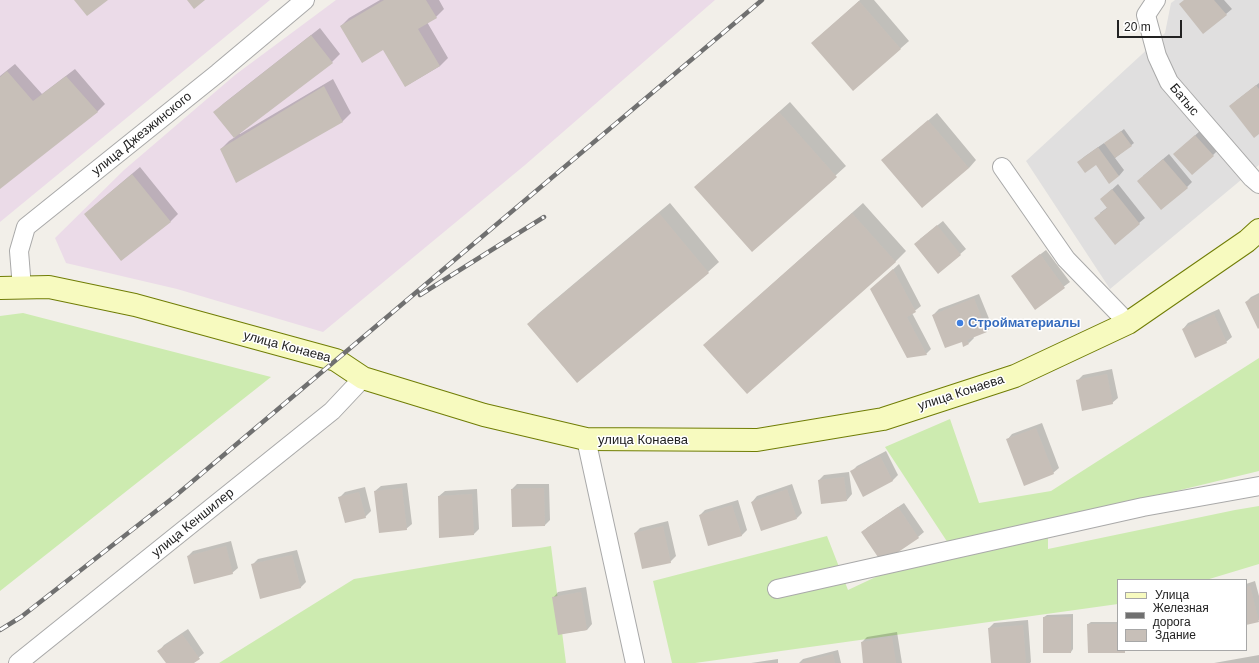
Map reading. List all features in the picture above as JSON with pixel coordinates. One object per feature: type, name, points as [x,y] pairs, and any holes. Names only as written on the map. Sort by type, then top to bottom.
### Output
[{"type":"main road","name":"улица Конаева","points":[[0,288],[49,287],[135,305],[336,360],[363,378],[484,415],[586,439],[757,440],[883,419],[1014,376],[1128,323],[1247,241],[1259,230]]},
{"type":"street","name":"улица Джезжинского","points":[[22,288],[19,251],[26,227],[218,73],[305,0]]},
{"type":"street","name":"Батыс","points":[[1156,0],[1146,15],[1156,56],[1168,82],[1252,178],[1259,184]]},
{"type":"street","points":[[1002,167],[1066,259],[1128,323]]},
{"type":"street","name":"улица Кеншилер","points":[[18,663],[332,410],[363,378]]},
{"type":"street","points":[[586,439],[636,663]]},
{"type":"street","points":[[777,589],[1143,507],[1259,486]]},
{"type":"shaded area","points":[[0,0],[270,0],[0,222]]},
{"type":"shaded area","points":[[336,0],[715,0],[525,165],[323,332],[177,289],[66,263],[55,238],[124,170],[235,75]]},
{"type":"shaded area","points":[[1175,0],[1259,0],[1259,165],[1110,289],[1026,161],[1165,33],[1171,3]]},
{"type":"green space","points":[[23,313],[271,377],[0,591],[0,316]]},
{"type":"green space","points":[[1259,358],[1259,471],[1048,522],[1048,549],[1259,506],[1259,564],[1209,579],[1117,579],[1117,604],[695,663],[672,663],[653,581],[827,536],[848,590],[948,543],[885,447],[950,419],[979,503],[1051,491]]},
{"type":"green space","points":[[551,546],[566,663],[219,663],[354,579]]},
{"type":"building","points":[[74,0],[108,0],[87,16]]},
{"type":"building","points":[[187,0],[205,0],[194,9]]},
{"type":"building","points":[[384,0],[426,0],[437,18],[418,29],[440,66],[405,87],[383,50],[362,63],[340,26]]},
{"type":"building","points":[[1184,0],[1214,0],[1227,15],[1203,34],[1179,4]]},
{"type":"building","points":[[859,1],[901,49],[853,91],[811,43]]},
{"type":"building","points":[[311,35],[333,63],[234,138],[213,112]]},
{"type":"building","points":[[7,71],[33,101],[66,76],[98,112],[0,189],[0,77]]},
{"type":"building","points":[[1256,85],[1259,89],[1259,134],[1254,138],[1229,106]]},
{"type":"building","points":[[324,86],[343,122],[236,183],[220,149]]},
{"type":"building","points":[[779,112],[837,177],[752,252],[694,187]]},
{"type":"building","points":[[928,120],[969,168],[922,208],[881,160]]},
{"type":"building","points":[[1121,131],[1132,146],[1115,158],[1104,143]]},
{"type":"building","points":[[1195,135],[1214,156],[1192,175],[1173,154]]},
{"type":"building","points":[[1098,147],[1119,176],[1109,184],[1096,165],[1085,173],[1077,162]]},
{"type":"building","points":[[1163,159],[1188,188],[1161,210],[1137,181]]},
{"type":"building","points":[[132,174],[171,222],[121,261],[84,214]]},
{"type":"building","points":[[1112,189],[1140,224],[1115,245],[1094,218],[1107,208],[1100,199]]},
{"type":"building","points":[[659,213],[709,273],[577,383],[527,324]]},
{"type":"building","points":[[852,213],[896,262],[747,394],[703,345]]},
{"type":"building","points":[[937,225],[961,255],[938,274],[914,244]]},
{"type":"building","points":[[1040,254],[1065,288],[1035,310],[1011,276]]},
{"type":"building","points":[[893,269],[916,312],[907,317],[927,355],[907,358],[870,289]]},
{"type":"building","points":[[1259,295],[1259,328],[1258,329],[1245,302]]},
{"type":"building","name":"Стройматериалы","points":[[974,298],[987,332],[967,340],[969,344],[963,347],[962,342],[945,348],[932,315]]},
{"type":"building","points":[[1214,314],[1227,343],[1195,358],[1182,329]]},
{"type":"building","points":[[1107,374],[1113,404],[1082,411],[1076,380]]},
{"type":"building","points":[[1036,428],[1054,474],[1024,486],[1006,439]]},
{"type":"building","points":[[880,456],[893,481],[863,497],[850,471]]},
{"type":"building","points":[[844,477],[847,501],[821,504],[818,480]]},
{"type":"building","points":[[402,488],[407,530],[379,533],[374,491]]},
{"type":"building","points":[[544,488],[545,526],[512,527],[511,489]]},
{"type":"building","points":[[787,489],[797,519],[761,531],[751,502]]},
{"type":"building","points":[[359,492],[366,518],[345,523],[338,497]]},
{"type":"building","points":[[472,494],[474,535],[439,538],[438,496]]},
{"type":"building","points":[[732,505],[742,536],[708,546],[699,515]]},
{"type":"building","points":[[898,507],[919,538],[882,563],[861,532]]},
{"type":"building","points":[[663,526],[671,563],[642,569],[634,533]]},
{"type":"building","points":[[226,546],[233,574],[194,584],[187,556]]},
{"type":"building","points":[[292,555],[301,588],[260,599],[251,564]]},
{"type":"building","points":[[1250,586],[1259,622],[1247,625],[1247,587]]},
{"type":"building","points":[[581,592],[587,630],[558,635],[552,597]]},
{"type":"building","points":[[1043,617],[1071,617],[1071,653],[1043,653]]},
{"type":"building","points":[[1087,624],[1117,624],[1117,651],[1125,651],[1125,653],[1088,653]]},
{"type":"building","points":[[1023,625],[1026,663],[991,663],[988,628]]},
{"type":"building","points":[[182,634],[200,659],[194,663],[166,663],[157,651]]},
{"type":"building","points":[[892,637],[896,663],[863,663],[861,642]]},
{"type":"building","points":[[833,654],[835,663],[802,663],[802,662]]},
{"type":"railway","points":[[0,630],[21,617],[174,497],[762,0]]},
{"type":"railway","points":[[420,295],[544,217]]},
{"type":"place","name":"Стройматериалы","points":[[960,323]]}]
